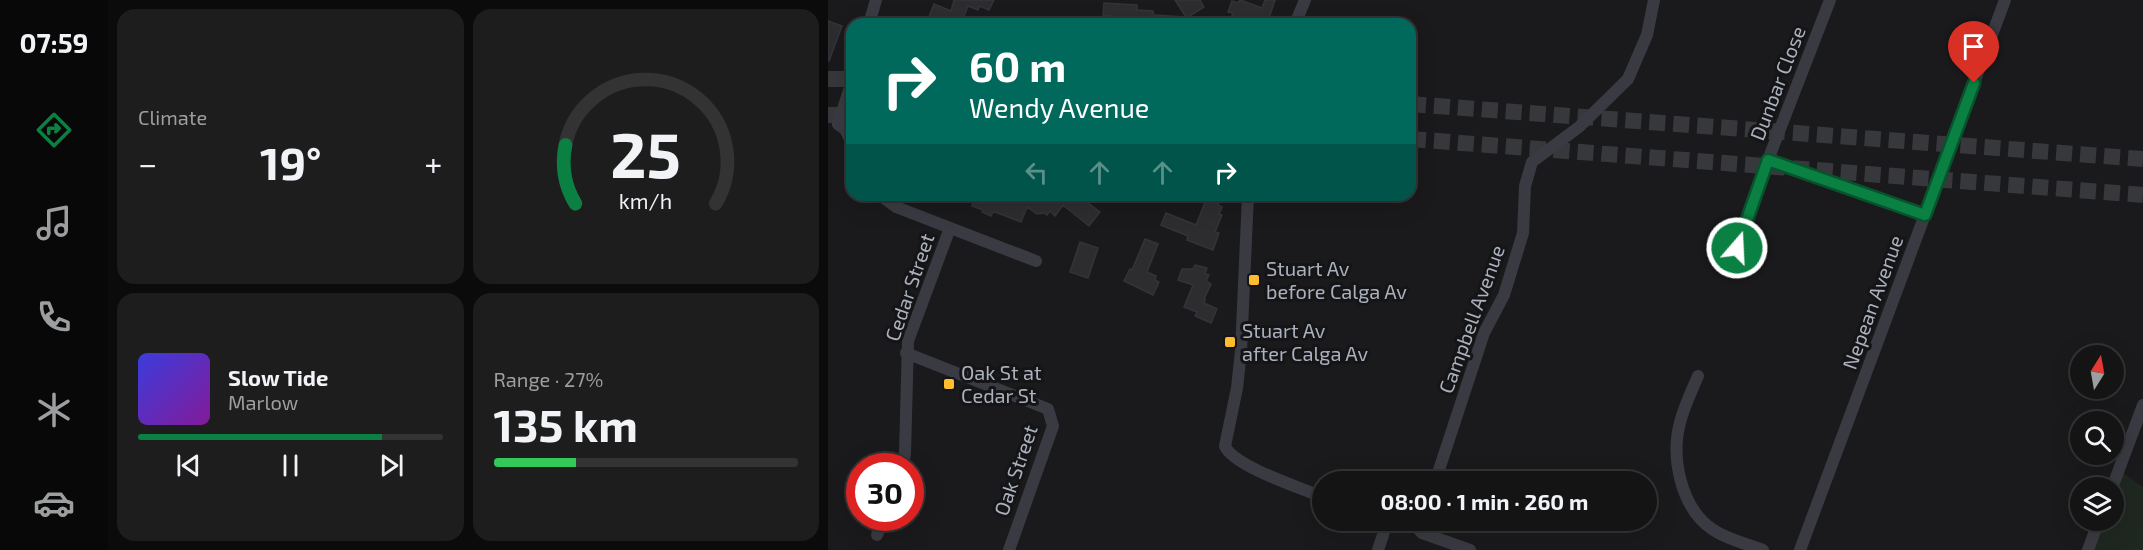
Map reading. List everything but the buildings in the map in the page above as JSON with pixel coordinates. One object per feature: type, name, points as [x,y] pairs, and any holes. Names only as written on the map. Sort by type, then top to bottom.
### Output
[{"type":"street","points":[[871,18],[876,0]]},
{"type":"street","points":[[1298,18],[1305,0]]},
{"type":"street","name":"Campbell Avenue","points":[[1439,471],[1484,333],[1504,295],[1522,233],[1524,186],[1532,162],[1579,127],[1628,80],[1647,35],[1654,0]]},
{"type":"street","name":"Dunbar Close","points":[[1737,248],[1768,160],[1830,0]]},
{"type":"street","name":"Nepean Avenue","points":[[1800,550],[2005,0]]},
{"type":"street","points":[[833,126],[846,95]]},
{"type":"street","points":[[1768,160],[1925,215]]},
{"type":"street","points":[[888,201],[896,207],[1036,261]]},
{"type":"street","points":[[1248,201],[1241,351],[1237,388],[1225,442],[1226,449],[1231,455],[1256,470],[1312,493]]},
{"type":"street","name":"Cedar Street","points":[[905,453],[906,353],[912,328],[950,228]]},
{"type":"street","name":"Oak Street","points":[[906,353],[1048,409],[1053,426],[1008,550]]},
{"type":"street","points":[[1698,376],[1678,434],[1678,463],[1686,497],[1694,511],[1713,531],[1763,550]]},
{"type":"street","points":[[2116,477],[2143,405]]},
{"type":"street","points":[[877,535],[879,531]]},
{"type":"street","points":[[1377,550],[1382,531]]},
{"type":"street","points":[[1421,531],[1470,550]]},
{"type":"street","points":[[2088,550],[2095,531]]},
{"type":"shaded area","points":[[2119,470],[2143,487],[2143,550],[2091,550],[2098,531],[2124,531],[2124,477],[2117,477]]},
{"type":"tunnel","points":[[828,79],[846,79]]},
{"type":"tunnel","points":[[1416,104],[2143,159]]},
{"type":"tunnel","points":[[828,115],[846,115]]},
{"type":"tunnel","points":[[1416,139],[2143,195]]},
{"type":"place","name":"Stuart Av before Calga Av","points":[[1254,280]]},
{"type":"place","name":"Stuart Av after Calga Av","points":[[1230,342]]},
{"type":"place","name":"Oak St at Cedar St","points":[[949,384]]},
{"type":"route","points":[[1737,248],[1768,160],[1925,215],[1974,83]]}]
